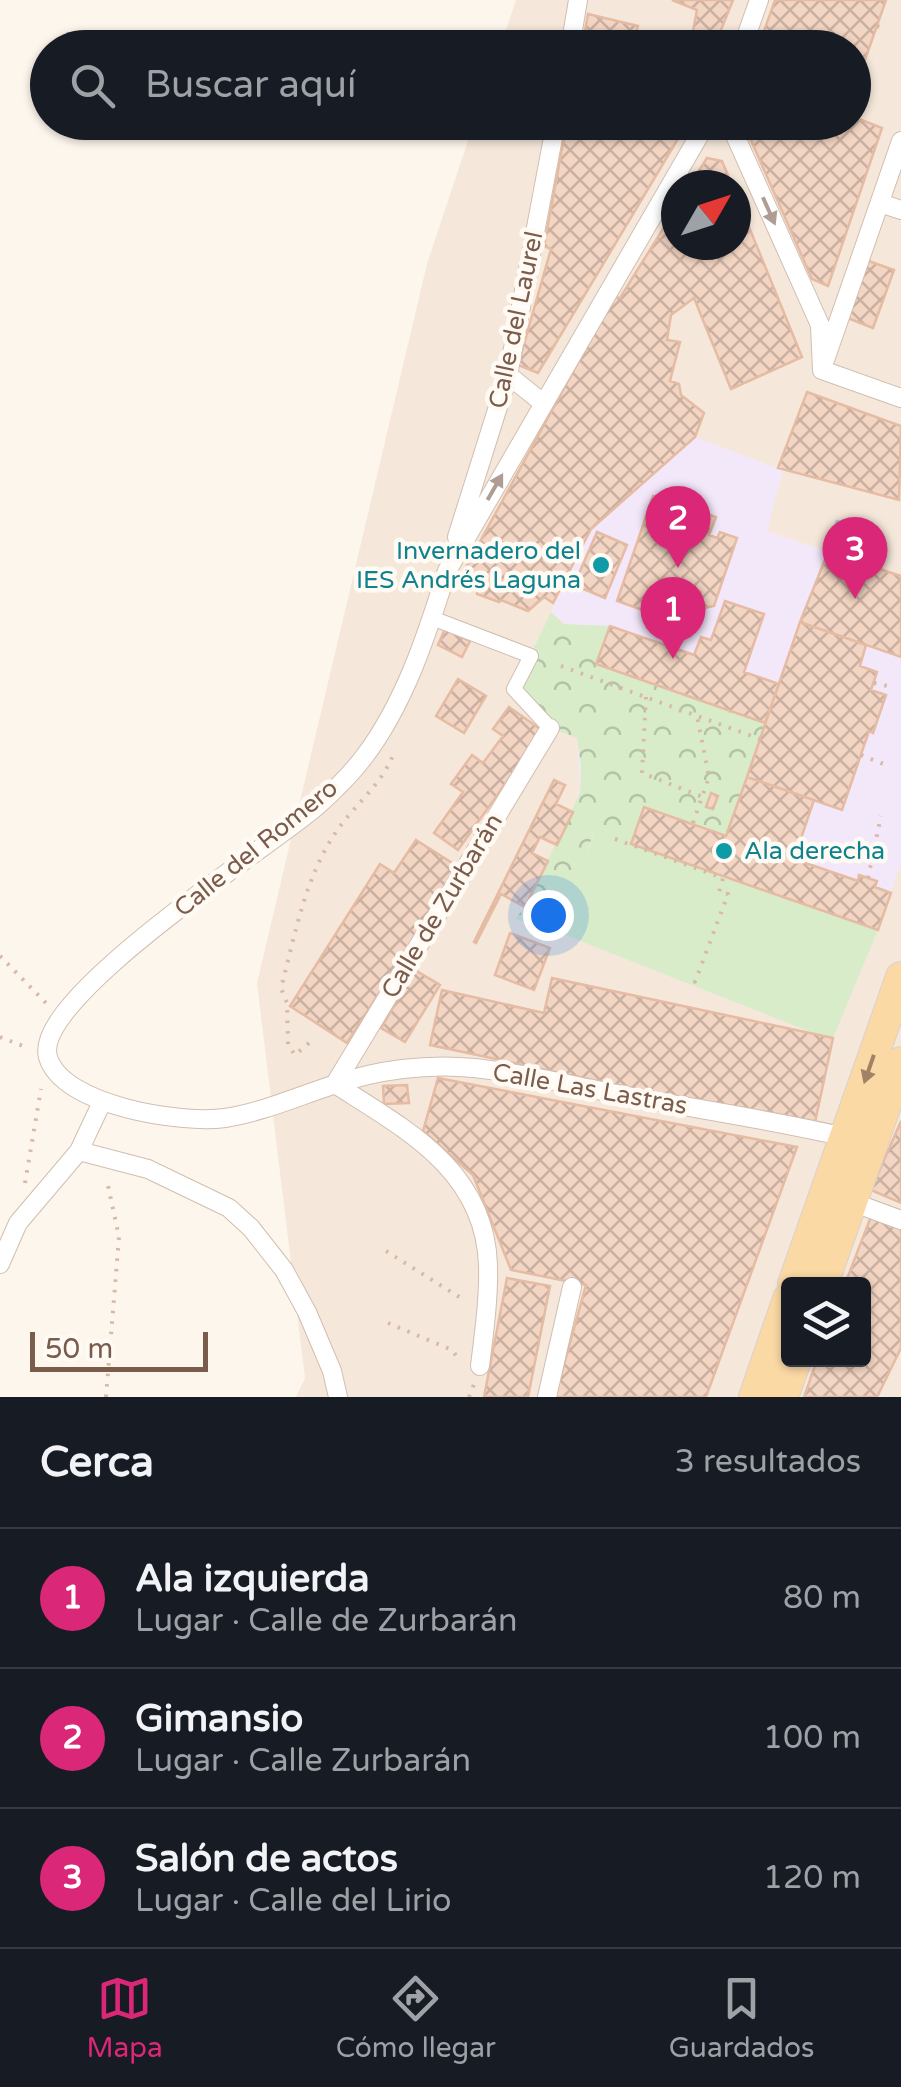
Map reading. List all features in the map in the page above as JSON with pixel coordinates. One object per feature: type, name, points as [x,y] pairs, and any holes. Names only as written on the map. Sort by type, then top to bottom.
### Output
[{"type":"main road","points":[[796,1277],[901,977]]},
{"type":"main road","points":[[825,1277],[901,1062]]},
{"type":"main road","points":[[754,1397],[781,1319]]},
{"type":"main road","points":[[782,1397],[793,1367]]},
{"type":"street","points":[[573,30],[578,0]]},
{"type":"street","points":[[748,30],[759,0]]},
{"type":"street","name":"Calle del Laurel","points":[[446,571],[508,375],[553,140]]},
{"type":"street","name":"Calle del Romero","points":[[47,1055],[49,1038],[60,1017],[120,956],[316,806],[362,759],[380,734],[432,618],[446,571],[696,140]]},
{"type":"street","points":[[736,140],[820,325],[822,370]]},
{"type":"street","points":[[822,370],[901,140]]},
{"type":"street","points":[[880,202],[901,210]]},
{"type":"street","points":[[822,370],[901,398]]},
{"type":"street","points":[[508,375],[543,402]]},
{"type":"street","points":[[432,618],[531,656],[514,689],[550,728]]},
{"type":"street","name":"Calle de Zurbarán","points":[[335,1084],[550,728]]},
{"type":"street","name":"Calle Las Lastras","points":[[47,1055],[53,1068],[74,1088],[102,1102],[161,1116],[223,1118],[280,1106],[335,1084],[410,1068],[473,1068],[845,1137]]},
{"type":"street","points":[[335,1084],[435,1151],[473,1204],[485,1239],[488,1265],[486,1313],[472,1365]]},
{"type":"street","points":[[0,1264],[18,1224],[79,1151],[102,1102]]},
{"type":"street","points":[[79,1151],[148,1169],[230,1208],[284,1270],[307,1312],[332,1371],[338,1397]]},
{"type":"street","points":[[852,1202],[901,1220]]},
{"type":"street","points":[[547,1397],[572,1287]]},
{"type":"path","points":[[877,26],[886,29]]},
{"type":"path","points":[[561,666],[760,738]]},
{"type":"path","points":[[874,683],[888,686]]},
{"type":"path","points":[[646,697],[642,774],[703,797]]},
{"type":"path","points":[[694,823],[710,776],[697,716]]},
{"type":"path","points":[[861,754],[886,765]]},
{"type":"path","points":[[309,1043],[295,1054],[288,1045],[287,1002],[281,988],[313,872],[335,833],[387,770],[393,755]]},
{"type":"path","points":[[868,878],[880,816]]},
{"type":"path","points":[[615,838],[723,878],[719,892],[728,894],[695,982],[701,983]]},
{"type":"path","points":[[0,956],[60,1017]]},
{"type":"path","points":[[0,1037],[47,1055],[18,1224]]},
{"type":"path","points":[[102,1157],[119,1237],[106,1397]]},
{"type":"path","points":[[386,1251],[486,1313]]},
{"type":"path","points":[[388,1323],[452,1350],[472,1365]]},
{"type":"shaded area","points":[[516,0],[901,0],[901,1397],[296,1397],[305,1378],[257,983],[427,264],[468,140],[871,140],[871,30],[506,30]]},
{"type":"shaded area","points":[[695,437],[783,470],[767,531],[901,576],[901,863],[833,1038],[515,919],[525,907],[580,792],[577,738],[550,728],[514,689],[591,529]]},
{"type":"green space","points":[[551,612],[564,624],[610,626],[597,665],[765,723],[726,836],[644,807],[631,844],[594,832],[560,933],[515,919],[525,907],[580,793],[577,738],[550,728],[514,689]]},
{"type":"green space","points":[[595,831],[878,930],[833,1038],[560,933]]},
{"type":"water","points":[[837,521],[875,534],[867,555],[830,541]]},
{"type":"building","points":[[672,0],[733,0],[721,30],[693,30],[697,10]]},
{"type":"building","points":[[775,0],[886,0],[871,43],[871,30],[764,30]]},
{"type":"building","points":[[588,14],[638,26],[637,30],[585,30]]},
{"type":"building","points":[[871,124],[882,128],[828,286],[812,279],[751,140],[871,140]]},
{"type":"building","points":[[564,140],[677,140],[538,373],[518,365],[551,249],[544,246]]},
{"type":"building","points":[[707,158],[722,161],[726,170],[699,170]]},
{"type":"building","points":[[661,232],[661,260],[751,260],[751,232],[802,357],[731,389],[694,298],[671,315],[667,340],[680,342],[670,381],[679,384],[681,395],[704,413],[695,437],[591,529],[553,603],[544,597],[528,611],[477,594],[478,589],[459,580],[614,297],[620,298]]},
{"type":"building","points":[[866,260],[894,270],[873,328],[845,317]]},
{"type":"building","points":[[807,392],[901,426],[899,500],[778,468]]},
{"type":"building","points":[[653,496],[716,517],[709,535],[717,538],[720,532],[737,538],[714,606],[700,609],[701,592],[691,588],[679,623],[617,601]]},
{"type":"building","name":"Invernadero del IES Andrés Laguna","points":[[597,532],[627,545],[605,598],[574,585]]},
{"type":"building","points":[[828,552],[901,576],[901,657],[800,622]]},
{"type":"building","points":[[725,601],[764,614],[744,672],[779,684],[765,723],[596,664],[610,626],[694,655],[701,637],[711,640]]},
{"type":"building","points":[[800,622],[866,645],[860,666],[877,672],[871,690],[886,695],[873,733],[869,731],[842,810],[747,777]]},
{"type":"building","points":[[445,629],[470,641],[462,657],[438,645]]},
{"type":"building","points":[[458,679],[486,696],[464,733],[436,716]]},
{"type":"building","points":[[509,707],[543,731],[458,850],[434,833],[463,792],[451,784],[472,755],[483,763],[503,736],[493,729]]},
{"type":"building","name":"Ala derecha","points":[[747,777],[814,800],[794,859],[858,881],[859,875],[877,881],[875,887],[891,893],[878,930],[631,844],[644,807],[726,836]]},
{"type":"building","points":[[554,780],[565,785],[556,804],[573,812],[557,845],[540,837],[532,853],[548,861],[525,907],[501,894],[476,943],[474,942]]},
{"type":"building","points":[[711,793],[718,796],[713,809],[706,807]]},
{"type":"building","points":[[416,840],[460,868],[347,1043],[290,1006],[380,864],[394,873]]},
{"type":"building","points":[[510,933],[550,948],[534,990],[495,975]]},
{"type":"building","points":[[415,970],[440,985],[405,1042],[381,1028]]},
{"type":"building","points":[[552,978],[833,1038],[814,1127],[430,1045],[442,990],[544,1013]]},
{"type":"building","points":[[438,1078],[797,1147],[706,1397],[555,1397],[586,1285],[511,1270],[473,1175],[423,1131]]},
{"type":"building","points":[[407,1085],[409,1103],[384,1104],[383,1086]]},
{"type":"building","points":[[901,1121],[901,1203],[871,1190]]},
{"type":"building","points":[[872,1214],[901,1227],[901,1348],[877,1397],[804,1397],[815,1367],[871,1367],[871,1277],[848,1277]]},
{"type":"building","points":[[507,1278],[550,1286],[528,1397],[484,1397]]},
{"type":"place","name":"Invernadero del IES Andrés Laguna","points":[[601,565]]},
{"type":"place","name":"Gimansio","points":[[678,568]]},
{"type":"place","name":"Salón de actos","points":[[855,599]]},
{"type":"place","name":"Ala izquierda","points":[[673,659]]},
{"type":"place","name":"Ala derecha","points":[[724,851]]}]
